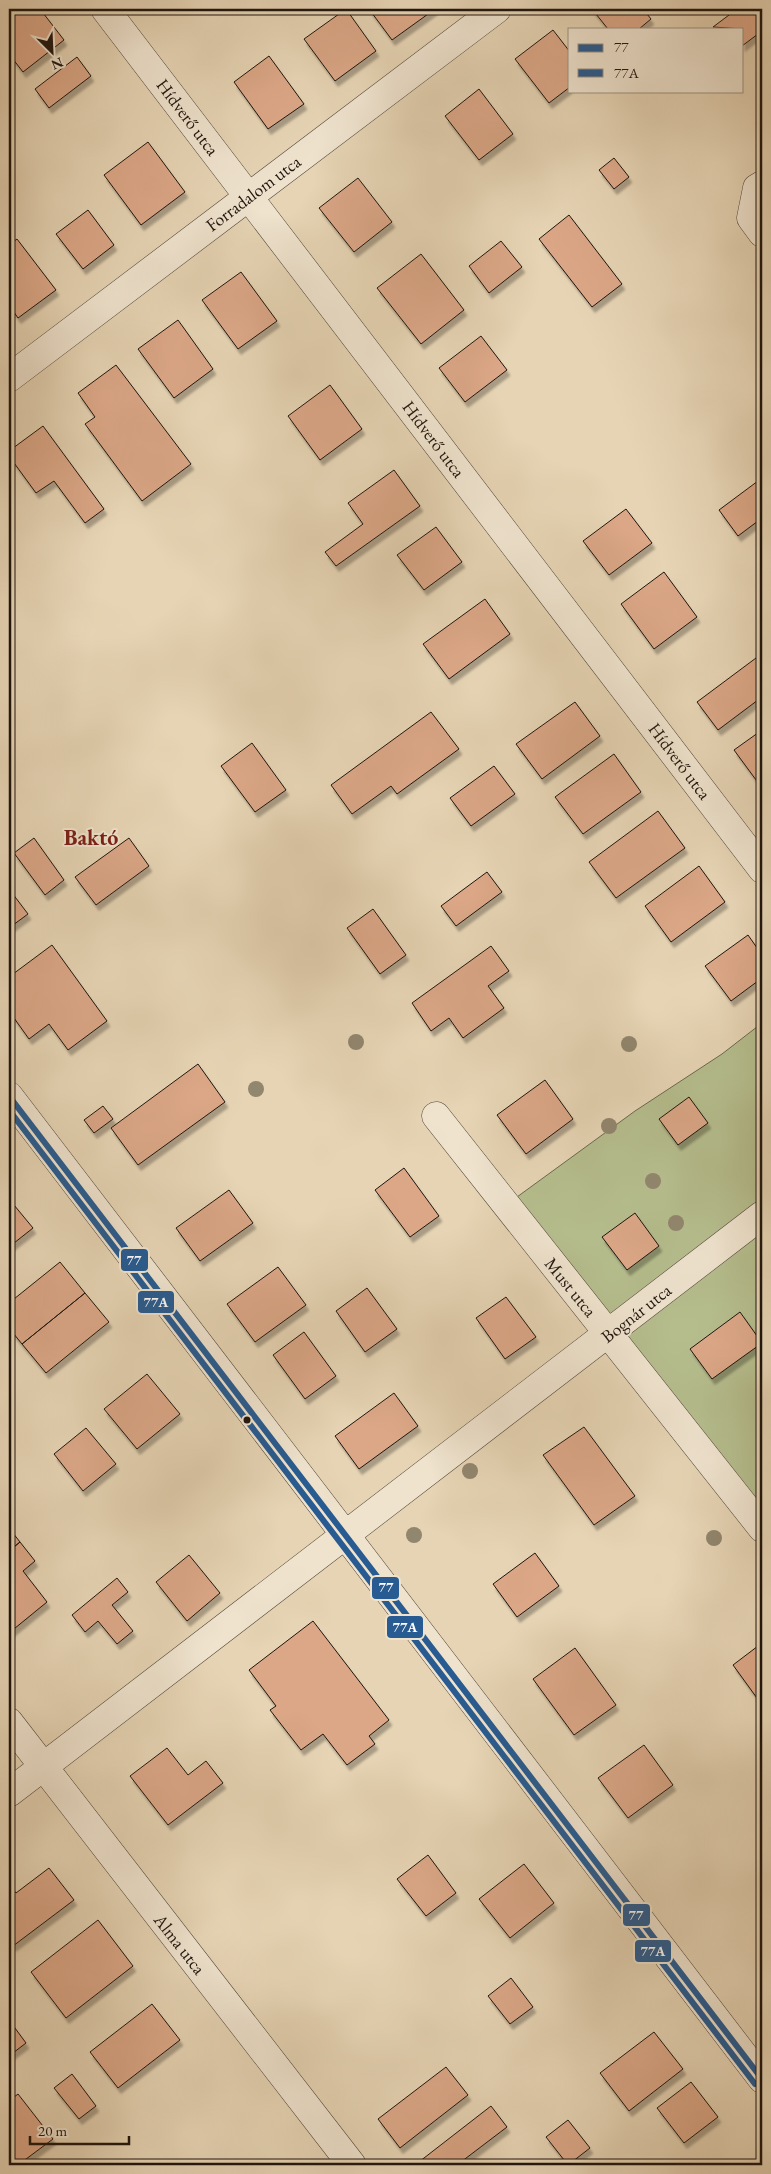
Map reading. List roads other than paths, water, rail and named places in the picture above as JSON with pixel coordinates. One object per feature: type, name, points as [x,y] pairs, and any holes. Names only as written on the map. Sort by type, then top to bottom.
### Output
[{"type":"street","name":"Hídverő utca","points":[[105,9],[762,869]]},
{"type":"street","name":"Forradalom utca","points":[[9,378],[497,9]]},
{"type":"street","points":[[762,185],[757,188],[751,218],[762,233]]},
{"type":"street","points":[[9,1096],[762,2079]]},
{"type":"street","name":"Must utca","points":[[436,1116],[762,1528]]},
{"type":"street","name":"Bognár utca","points":[[9,1793],[762,1215]]},
{"type":"street","name":"Alma utca","points":[[9,1722],[352,2165]]},
{"type":"district","name":"Baktó","points":[[91,837]]}]
